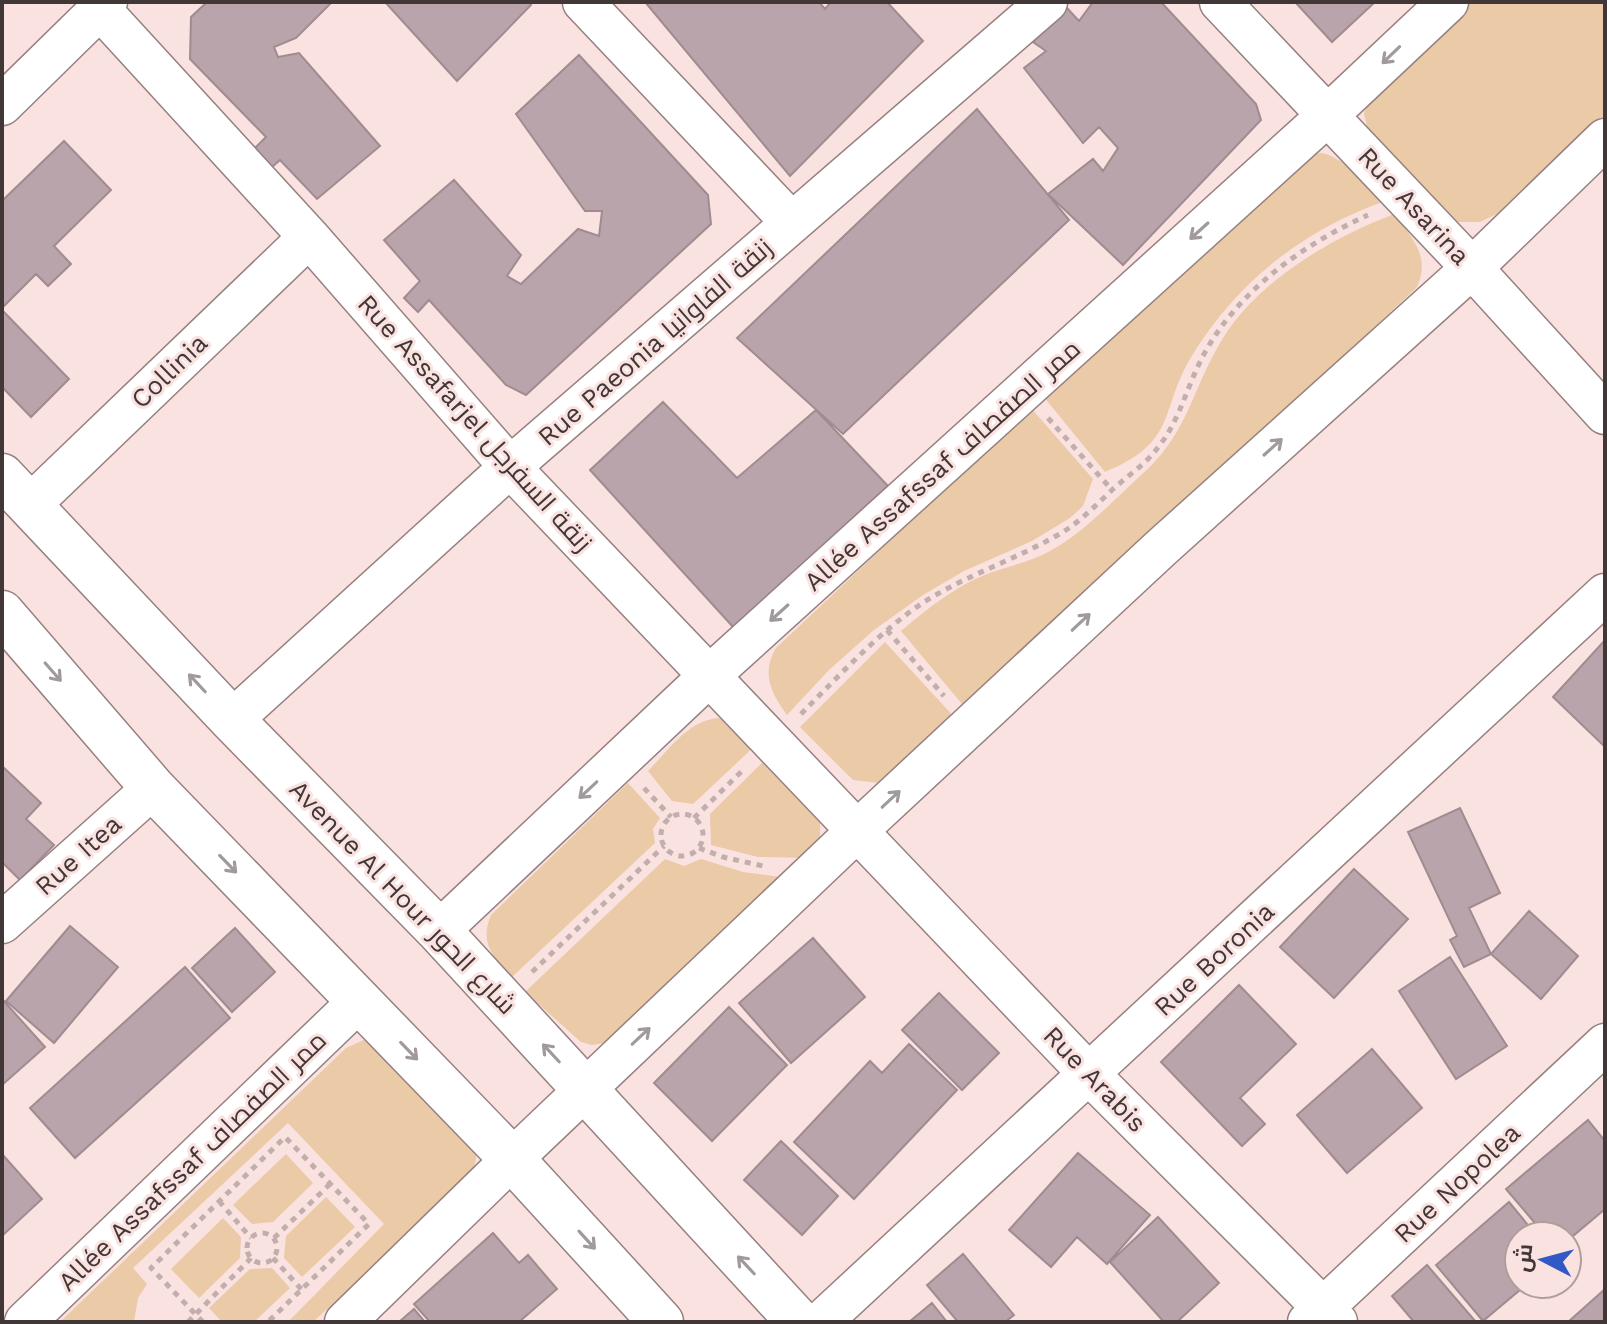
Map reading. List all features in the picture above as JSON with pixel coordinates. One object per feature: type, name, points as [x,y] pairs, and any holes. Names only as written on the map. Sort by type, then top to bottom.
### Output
[{"type":"street","points":[[583,2],[792,223]]},
{"type":"street","name":"Rue Paeonia زنقة الفاوانيا","points":[[232,720],[510,467],[1047,2]]},
{"type":"street","name":"Rue Asarina","points":[[1220,2],[1472,268],[1605,414]]},
{"type":"street","name":"Allée Assafssaf ممر الصفصاف","points":[[439,931],[709,676],[1328,115],[1448,2]]},
{"type":"street","points":[[2,105],[103,6]]},
{"type":"street","name":"Rue Assafarjel زنقة السفرجل","points":[[103,6],[510,467],[858,830]]},
{"type":"street","points":[[345,1322],[858,830],[1161,548],[1472,268],[1605,139]]},
{"type":"street","name":"Collinia","points":[[16,490],[309,237]]},
{"type":"street","name":"Avenue Al Hour شارع الحور","points":[[16,490],[232,720],[439,931],[799,1322]]},
{"type":"street","name":"Rue Boronia","points":[[821,1322],[1605,594]]},
{"type":"street","points":[[2,613],[153,788],[512,1159],[661,1322]]},
{"type":"street","name":"Rue Itea","points":[[2,923],[153,788]]},
{"type":"street","name":"Rue Arabis","points":[[858,830],[1323,1317]]},
{"type":"street","name":"Allée Assafssaf ممر الصفصاف","points":[[25,1322],[360,1000]]},
{"type":"street","name":"Rue Nopolea","points":[[1323,1317],[1605,1044]]},
{"type":"path","points":[[694,818],[887,630],[921,604],[963,580],[1060,535],[1085,516],[1160,446],[1184,404],[1192,377],[1204,354],[1256,287],[1342,227],[1408,200]]},
{"type":"path","points":[[1024,390],[1112,490]]},
{"type":"path","points":[[887,630],[970,726]]},
{"type":"path","points":[[678,814],[694,818],[703,831],[699,848],[685,856],[677,856],[664,846],[661,838],[665,823],[678,814]]},
{"type":"path","points":[[502,1000],[664,846]]},
{"type":"path","points":[[699,848],[747,864],[815,871]]},
{"type":"path","points":[[203,1322],[151,1268],[285,1137],[369,1224],[268,1322]]},
{"type":"path","points":[[274,1238],[330,1184]]},
{"type":"path","points":[[219,1201],[251,1238]]},
{"type":"path","points":[[258,1233],[266,1233],[274,1238],[277,1248],[273,1258],[258,1262],[251,1258],[247,1248],[251,1238],[258,1233]]},
{"type":"path","points":[[188,1322],[251,1258]]},
{"type":"path","points":[[273,1258],[302,1290]]},
{"type":"shaded area","points":[[1467,2],[1605,2],[1605,120],[1501,212],[1480,222],[1452,222],[1369,134],[1364,114],[1367,104]]},
{"type":"shaded area","points":[[1322,153],[1348,166],[1382,202],[1325,228],[1252,281],[1230,304],[1193,354],[1157,436],[1129,460],[1105,472],[1043,396],[1312,154]]},
{"type":"shaded area","points":[[1394,214],[1413,239],[1421,257],[1421,276],[1417,287],[967,710],[901,631],[963,585],[1042,555],[1086,526],[1156,461],[1169,444],[1223,338],[1257,297],[1322,248]]},
{"type":"shaded area","points":[[1031,408],[1093,479],[1083,506],[1070,518],[1032,541],[964,571],[923,595],[874,630],[829,670],[787,715],[770,683],[769,666],[776,648]]},
{"type":"shaded area","points":[[885,642],[956,719],[880,783],[853,780],[800,727]]},
{"type":"shaded area","points":[[707,720],[729,720],[757,744],[693,804],[672,801],[648,771],[688,731]]},
{"type":"shaded area","points":[[769,756],[820,815],[820,841],[809,858],[758,857],[711,845],[710,814]]},
{"type":"shaded area","points":[[628,783],[660,818],[653,829],[655,843],[512,977],[494,956],[487,942],[491,915]]},
{"type":"shaded area","points":[[665,859],[684,866],[701,859],[743,872],[789,878],[605,1043],[592,1045],[581,1042],[525,992]]},
{"type":"shaded area","points":[[366,1039],[478,1148],[468,1178],[313,1322],[288,1322],[384,1224],[288,1123],[133,1268],[147,1284],[138,1298],[134,1322],[60,1322],[346,1048]]},
{"type":"shaded area","points":[[286,1154],[313,1183],[273,1222],[252,1224],[233,1205]]},
{"type":"shaded area","points":[[326,1197],[355,1227],[302,1277],[284,1258],[286,1236]]},
{"type":"shaded area","points":[[223,1218],[241,1237],[240,1258],[199,1298],[171,1269]]},
{"type":"shaded area","points":[[272,1268],[290,1288],[254,1322],[222,1322],[209,1308],[250,1269]]},
{"type":"building","points":[[207,2],[332,2],[296,38],[274,47],[278,57],[299,53],[380,146],[317,199],[280,160],[263,175],[250,153],[266,137],[190,59],[191,17]]},
{"type":"building","points":[[385,2],[529,2],[531,5],[457,81]]},
{"type":"building","points":[[645,2],[819,2],[825,9],[831,2],[887,2],[923,41],[790,176]]},
{"type":"building","points":[[1093,2],[1161,2],[1256,104],[1261,120],[1123,265],[1048,194],[1093,159],[1103,171],[1118,148],[1099,127],[1083,143],[1024,68],[1046,51],[1033,42],[1067,8],[1079,21]]},
{"type":"building","points":[[1295,2],[1375,2],[1332,42]]},
{"type":"building","points":[[579,55],[708,195],[711,224],[526,395],[506,385],[429,300],[418,312],[404,298],[420,281],[384,240],[454,180],[521,255],[507,276],[521,284],[578,229],[599,236],[602,211],[585,211],[516,114]]},
{"type":"building","points":[[977,109],[1069,220],[843,434],[737,338]]},
{"type":"building","points":[[64,141],[111,190],[54,246],[71,264],[48,286],[36,274],[2,308],[2,201]]},
{"type":"building","points":[[2,310],[69,379],[31,417],[2,387]]},
{"type":"building","points":[[663,402],[737,478],[816,410],[888,486],[734,628],[590,470]]},
{"type":"building","points":[[1605,640],[1605,747],[1553,697]]},
{"type":"building","points":[[2,766],[41,803],[26,819],[54,845],[20,880],[2,862]]},
{"type":"building","points":[[1460,808],[1500,893],[1469,908],[1491,954],[1464,967],[1450,940],[1457,936],[1408,832]]},
{"type":"building","points":[[1354,869],[1408,919],[1334,998],[1280,947]]},
{"type":"building","points":[[1529,911],[1578,956],[1541,999],[1491,954]]},
{"type":"building","points":[[70,926],[118,967],[54,1043],[6,1001]]},
{"type":"building","points":[[235,928],[275,972],[232,1012],[192,968]]},
{"type":"building","points":[[813,938],[865,997],[791,1063],[739,1003]]},
{"type":"building","points":[[1450,957],[1507,1046],[1456,1079],[1399,991]]},
{"type":"building","points":[[185,967],[230,1018],[75,1158],[30,1108]]},
{"type":"building","points":[[1239,985],[1296,1044],[1240,1098],[1265,1124],[1242,1146],[1161,1062]]},
{"type":"building","points":[[939,993],[999,1053],[962,1090],[902,1030]]},
{"type":"building","points":[[2,1001],[45,1047],[2,1085]]},
{"type":"building","points":[[729,1007],[787,1065],[712,1141],[654,1083]]},
{"type":"building","points":[[909,1044],[957,1090],[854,1199],[794,1142],[870,1061],[882,1073]]},
{"type":"building","points":[[1372,1049],[1422,1108],[1347,1173],[1297,1115]]},
{"type":"building","points":[[1588,1120],[1605,1141],[1605,1209],[1583,1228],[1583,1220],[1532,1220],[1506,1189]]},
{"type":"building","points":[[781,1141],[838,1196],[802,1235],[744,1180]]},
{"type":"building","points":[[1078,1153],[1150,1215],[1107,1264],[1077,1237],[1051,1267],[1009,1230]]},
{"type":"building","points":[[2,1154],[42,1199],[2,1236]]},
{"type":"building","points":[[1509,1202],[1524,1220],[1503,1220],[1503,1300],[1508,1300],[1483,1321],[1436,1265]]},
{"type":"building","points":[[1158,1217],[1219,1283],[1177,1322],[1164,1322],[1110,1262]]},
{"type":"building","points":[[493,1233],[519,1263],[528,1255],[557,1289],[519,1322],[430,1322],[414,1304]]},
{"type":"building","points":[[963,1254],[1014,1315],[1005,1322],[958,1322],[927,1285]]},
{"type":"building","points":[[1427,1265],[1476,1322],[1414,1322],[1392,1296]]},
{"type":"building","points":[[1605,1289],[1605,1322],[1568,1322]]},
{"type":"building","points":[[932,1303],[947,1322],[909,1322]]},
{"type":"building","points":[[414,1309],[425,1322],[399,1322]]}]
